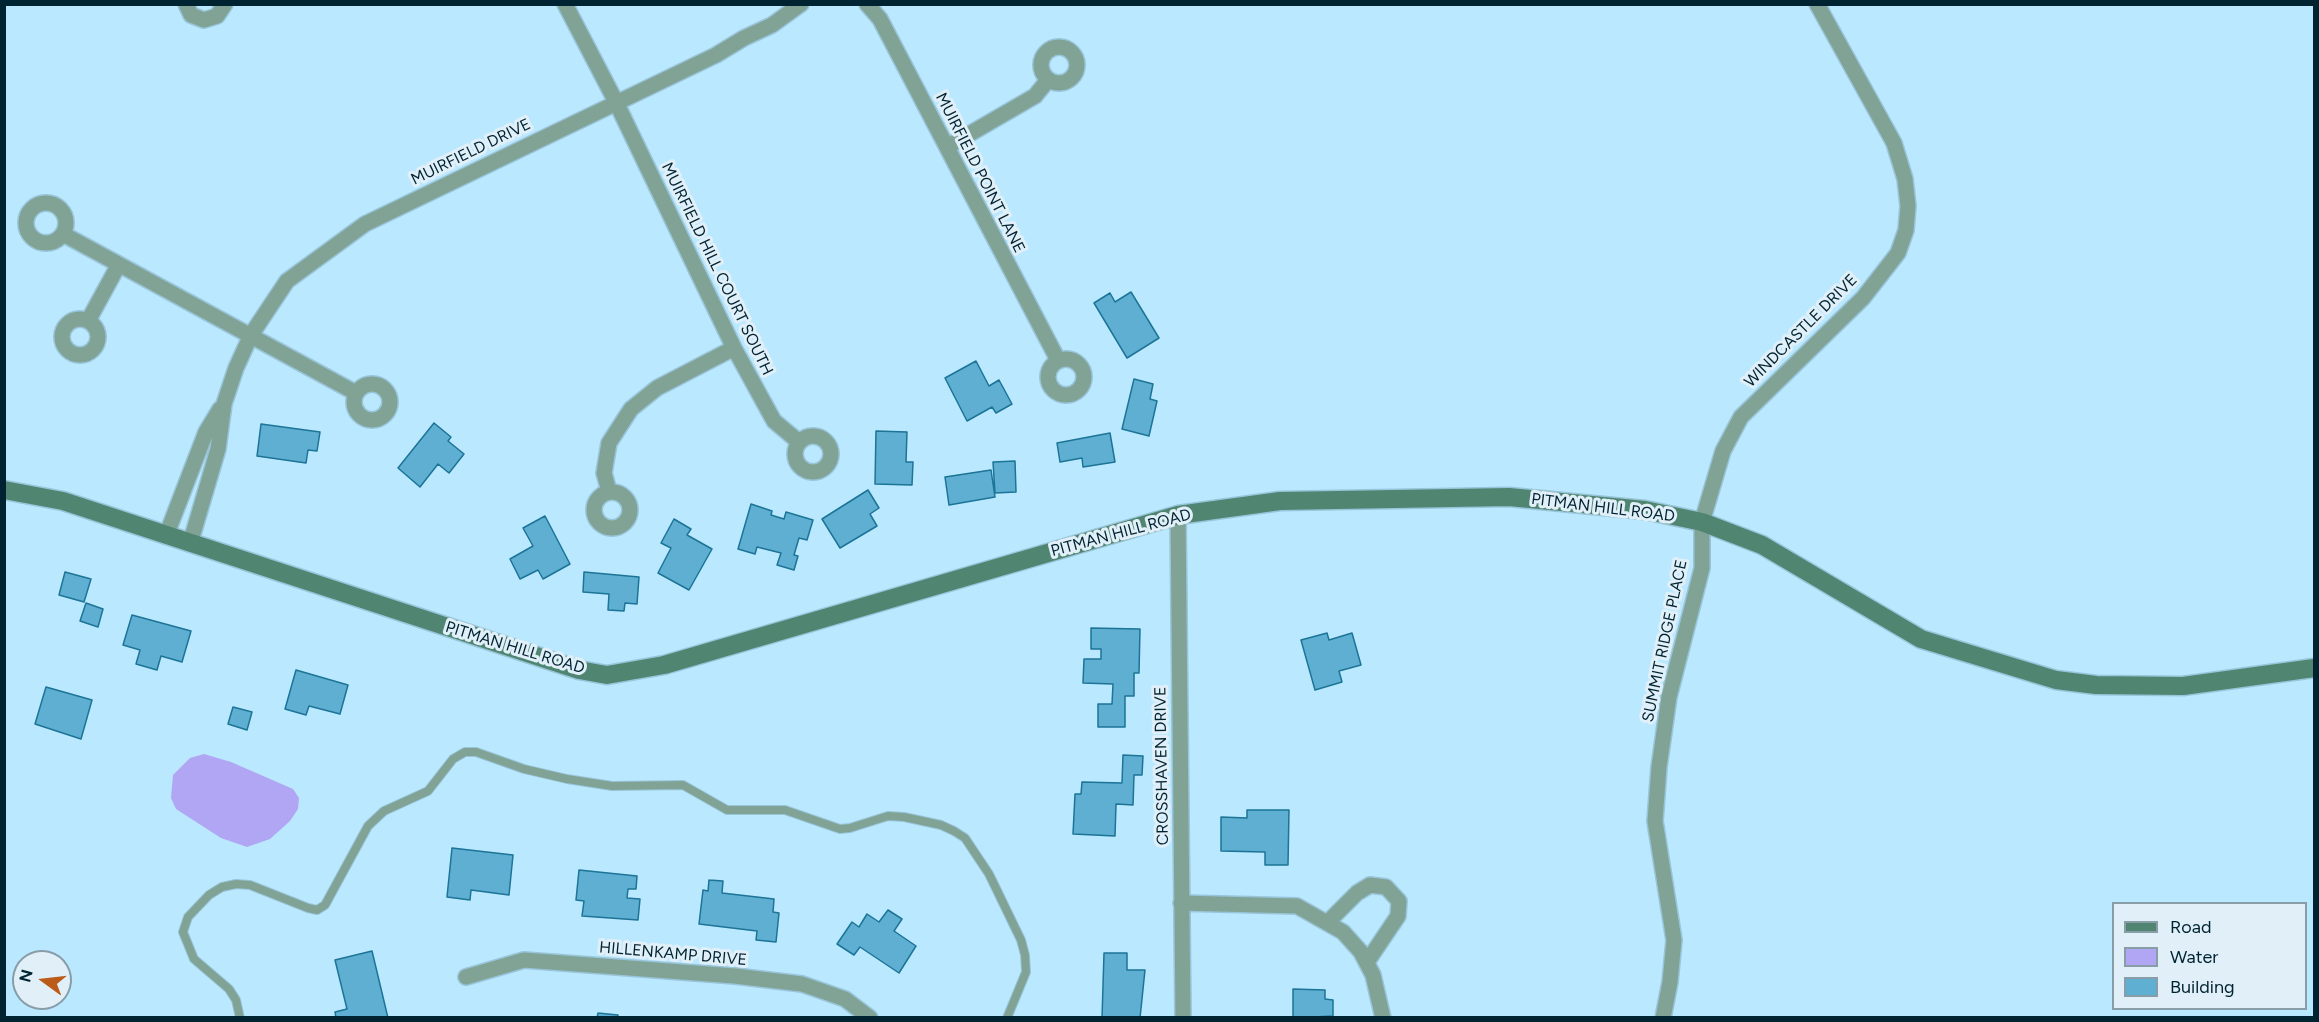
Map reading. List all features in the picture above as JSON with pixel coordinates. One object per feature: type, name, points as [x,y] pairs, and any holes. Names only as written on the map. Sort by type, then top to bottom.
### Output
[{"type":"street","points":[[186,4],[192,15],[204,20],[217,16],[225,4]]},
{"type":"street","name":"MUIRFIELD HILL COURT SOUTH","points":[[565,4],[616,102],[734,348],[774,421],[799,442]]},
{"type":"street","name":"MUIRFIELD DRIVE","points":[[166,536],[206,432],[224,404],[251,335],[287,281],[365,224],[716,56],[744,38],[772,25],[801,4]]},
{"type":"street","name":"MUIRFIELD POINT LANE","points":[[867,4],[880,19],[1058,360]]},
{"type":"street","name":"WINDCASTLE DRIVE","points":[[1702,522],[1723,452],[1741,417],[1863,298],[1898,253],[1906,230],[1908,206],[1905,179],[1894,143],[1817,4]]},
{"type":"street","points":[[947,147],[1035,96],[1048,80]]},
{"type":"street","points":[[63,234],[118,266],[356,393]]},
{"type":"street","points":[[88,321],[118,266]]},
{"type":"street","points":[[609,491],[604,473],[609,443],[631,409],[657,388],[734,348]]},
{"type":"street","name":"MUIRFIELD DRIVE","points":[[190,544],[218,449],[224,404]]},
{"type":"street","name":"PITMAN HILL ROAD","points":[[4,490],[63,501],[579,670],[607,675],[664,665],[1178,515],[1280,501],[1509,497],[1645,510],[1702,522],[1762,545],[1921,639],[2056,680],[2096,685],[2183,686],[2314,668]]},
{"type":"street","name":"CROSSHAVEN DRIVE","points":[[1178,515],[1183,1017]]},
{"type":"street","name":"SUMMIT RIDGE PLACE","points":[[1663,1017],[1670,982],[1674,940],[1655,821],[1659,767],[1669,697],[1702,568],[1702,522]]},
{"type":"street","points":[[1327,923],[1357,892],[1370,885],[1386,887],[1399,901],[1398,916],[1367,962]]},
{"type":"street","points":[[1181,903],[1297,906],[1343,932],[1367,962],[1373,975],[1383,1017]]},
{"type":"street","name":"HILLENKAMP DRIVE","points":[[466,976],[524,960],[735,976],[802,984],[845,999],[870,1017]]},
{"type":"lane","points":[[240,1017],[236,1000],[229,989],[201,965],[190,951],[183,932],[188,917],[209,896],[222,887],[236,884],[250,885],[317,910],[325,906],[368,826],[384,811],[428,791],[453,759],[465,752],[476,752],[524,769],[567,779],[612,786],[683,785],[727,810],[785,810],[840,829],[888,816],[941,825],[954,831],[965,838],[988,874],[1018,933],[1025,955],[1026,972],[1007,1017]]},
{"type":"water","points":[[204,754],[231,762],[293,789],[299,798],[298,809],[290,821],[270,839],[247,847],[221,838],[176,809],[171,798],[173,775],[190,758]]},
{"type":"building","points":[[1131,292],[1159,338],[1127,358],[1094,303],[1110,293],[1115,302]]},
{"type":"building","points":[[976,361],[989,386],[999,380],[1012,404],[996,413],[992,407],[967,421],[945,378]]},
{"type":"building","points":[[1134,379],[1153,384],[1150,399],[1157,401],[1149,436],[1122,429]]},
{"type":"building","points":[[434,423],[451,437],[448,441],[464,454],[449,473],[438,464],[420,487],[398,468]]},
{"type":"building","points":[[261,424],[320,432],[317,451],[308,450],[306,463],[257,456]]},
{"type":"building","points":[[876,431],[907,432],[906,462],[913,462],[912,485],[875,484]]},
{"type":"building","points":[[1110,433],[1115,462],[1083,467],[1082,458],[1060,462],[1057,443]]},
{"type":"building","points":[[1015,461],[1016,492],[995,493],[993,462]]},
{"type":"building","points":[[991,470],[995,497],[949,505],[945,477]]},
{"type":"building","points":[[868,490],[879,508],[870,514],[877,526],[840,548],[822,519]]},
{"type":"building","points":[[751,504],[772,511],[771,515],[784,519],[786,512],[813,520],[807,540],[799,538],[794,555],[798,556],[794,570],[777,565],[781,553],[757,547],[755,554],[738,549]]},
{"type":"building","points":[[545,516],[570,564],[543,579],[538,570],[520,579],[510,559],[533,546],[523,528]]},
{"type":"building","points":[[674,519],[691,529],[687,535],[712,549],[689,590],[658,573],[671,548],[661,543]]},
{"type":"building","points":[[65,572],[91,579],[84,602],[59,595]]},
{"type":"building","points":[[584,572],[639,577],[637,604],[625,603],[624,611],[608,610],[609,594],[583,592]]},
{"type":"building","points":[[86,603],[103,609],[98,627],[80,621]]},
{"type":"building","points":[[132,615],[191,631],[182,662],[161,656],[157,670],[136,664],[140,650],[123,645]]},
{"type":"building","points":[[1091,628],[1140,629],[1139,673],[1134,673],[1134,696],[1125,696],[1125,727],[1098,727],[1098,704],[1112,704],[1113,684],[1083,683],[1084,659],[1101,659],[1101,649],[1091,649]]},
{"type":"building","points":[[1327,633],[1329,640],[1352,633],[1361,665],[1339,671],[1342,682],[1315,690],[1301,640]]},
{"type":"building","points":[[296,670],[348,685],[340,714],[309,706],[306,715],[285,709]]},
{"type":"building","points":[[46,687],[92,700],[81,739],[35,724]]},
{"type":"building","points":[[233,707],[252,712],[247,730],[228,724]]},
{"type":"building","points":[[1123,755],[1143,756],[1142,775],[1134,775],[1133,805],[1116,804],[1115,836],[1073,834],[1075,794],[1081,794],[1082,782],[1122,783]]},
{"type":"building","points":[[1247,810],[1289,810],[1288,865],[1265,865],[1265,852],[1221,851],[1221,817],[1247,818]]},
{"type":"building","points":[[452,848],[513,855],[509,895],[471,890],[470,900],[447,897]]},
{"type":"building","points":[[579,870],[637,876],[636,889],[628,889],[627,898],[640,899],[638,920],[582,916],[584,901],[576,900]]},
{"type":"building","points":[[709,880],[723,881],[722,893],[774,899],[773,912],[779,913],[776,942],[756,940],[757,931],[699,924],[703,890],[708,891]]},
{"type":"building","points":[[888,910],[902,919],[894,931],[916,946],[899,973],[860,947],[854,955],[837,944],[852,922],[859,927],[867,914],[879,922]]},
{"type":"building","points":[[372,951],[388,1018],[336,1018],[335,1012],[347,1009],[335,960]]},
{"type":"building","points":[[1104,953],[1127,953],[1127,970],[1145,970],[1140,1018],[1102,1018]]},
{"type":"building","points":[[1293,989],[1325,990],[1325,999],[1333,1000],[1333,1016],[1293,1018]]},
{"type":"building","points":[[598,1013],[618,1015],[618,1018],[597,1018]]}]
